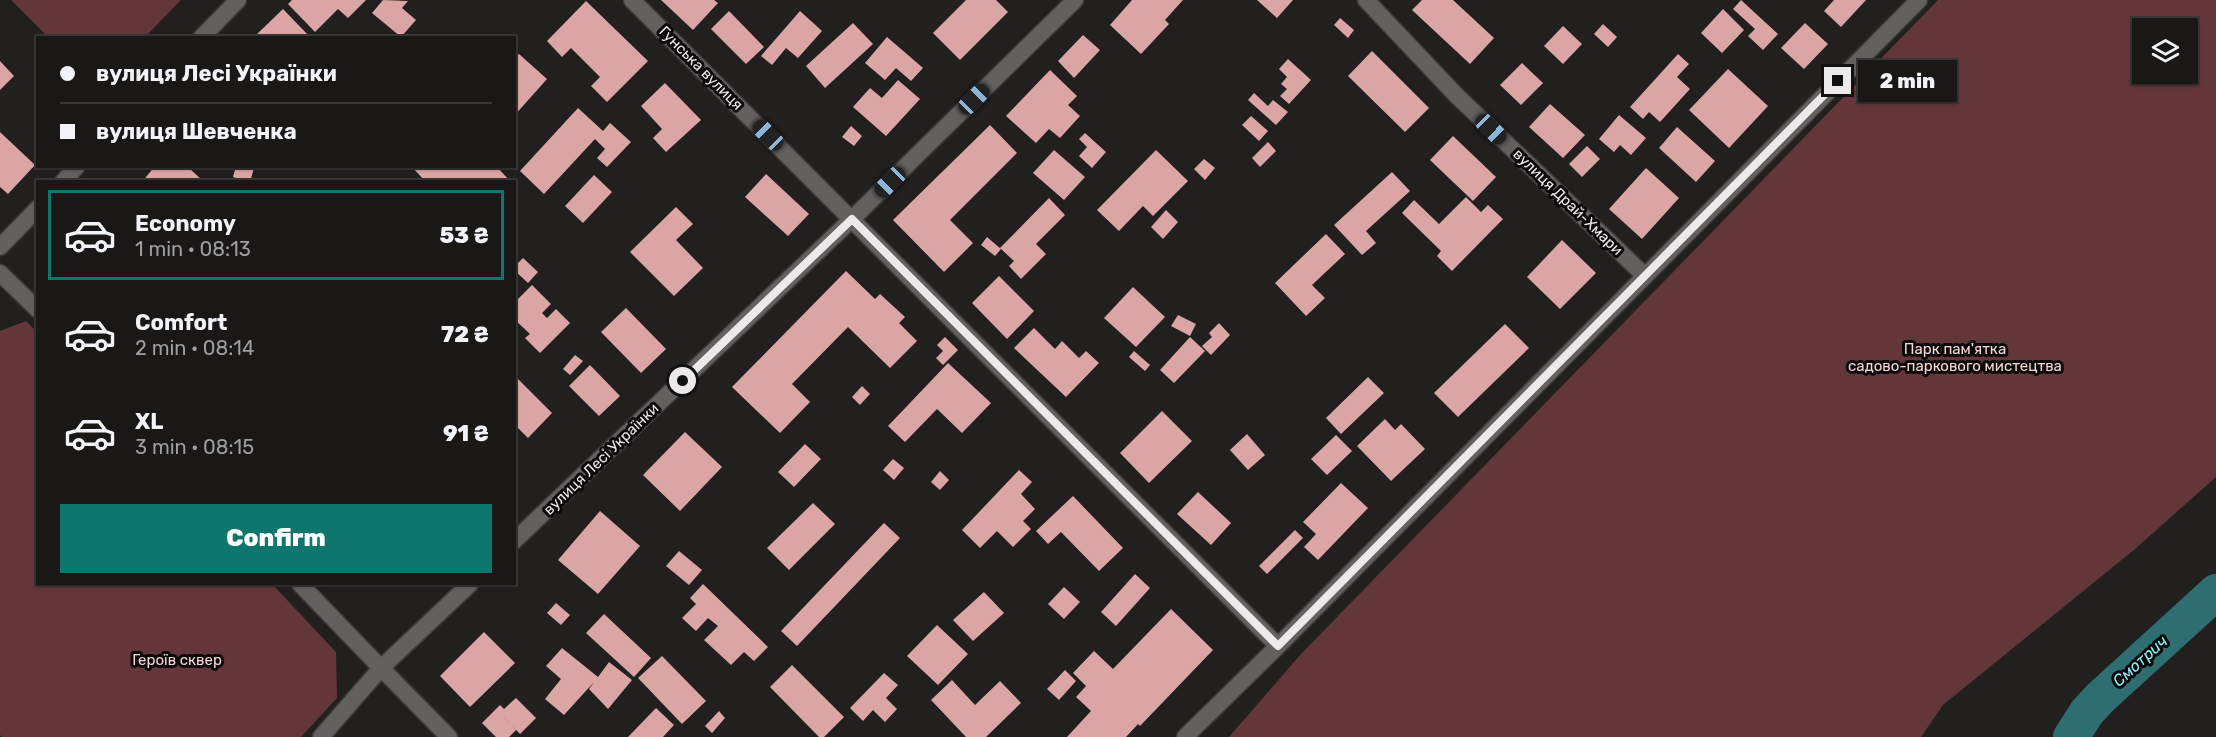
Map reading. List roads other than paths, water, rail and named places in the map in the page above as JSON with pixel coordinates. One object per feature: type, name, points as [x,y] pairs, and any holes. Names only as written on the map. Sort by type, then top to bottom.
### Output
[{"type":"street","points":[[203,36],[238,0]]},
{"type":"street","name":"Гунська вулиця","points":[[632,0],[1278,646]]},
{"type":"street","name":"вулиця Лесі Українки","points":[[516,539],[852,219],[1075,0]]},
{"type":"street","name":"вулиця Драй-Хмари","points":[[1366,0],[1457,96],[1645,276]]},
{"type":"street","points":[[1185,737],[1919,0]]},
{"type":"street","points":[[65,180],[75,168]]},
{"type":"street","points":[[0,247],[36,210]]},
{"type":"street","points":[[0,273],[36,308]]},
{"type":"street","points":[[301,585],[449,737]]},
{"type":"street","points":[[321,737],[381,668],[469,585]]},
{"type":"waterway","name":"Смотрич","points":[[2071,737],[2087,712],[2100,698],[2216,592]]},
{"type":"park label","name":"Парк пам'ятка садово-паркового мистецтва","points":[[1955,358]]},
{"type":"park label","name":"Героїв сквер","points":[[177,660]]}]
